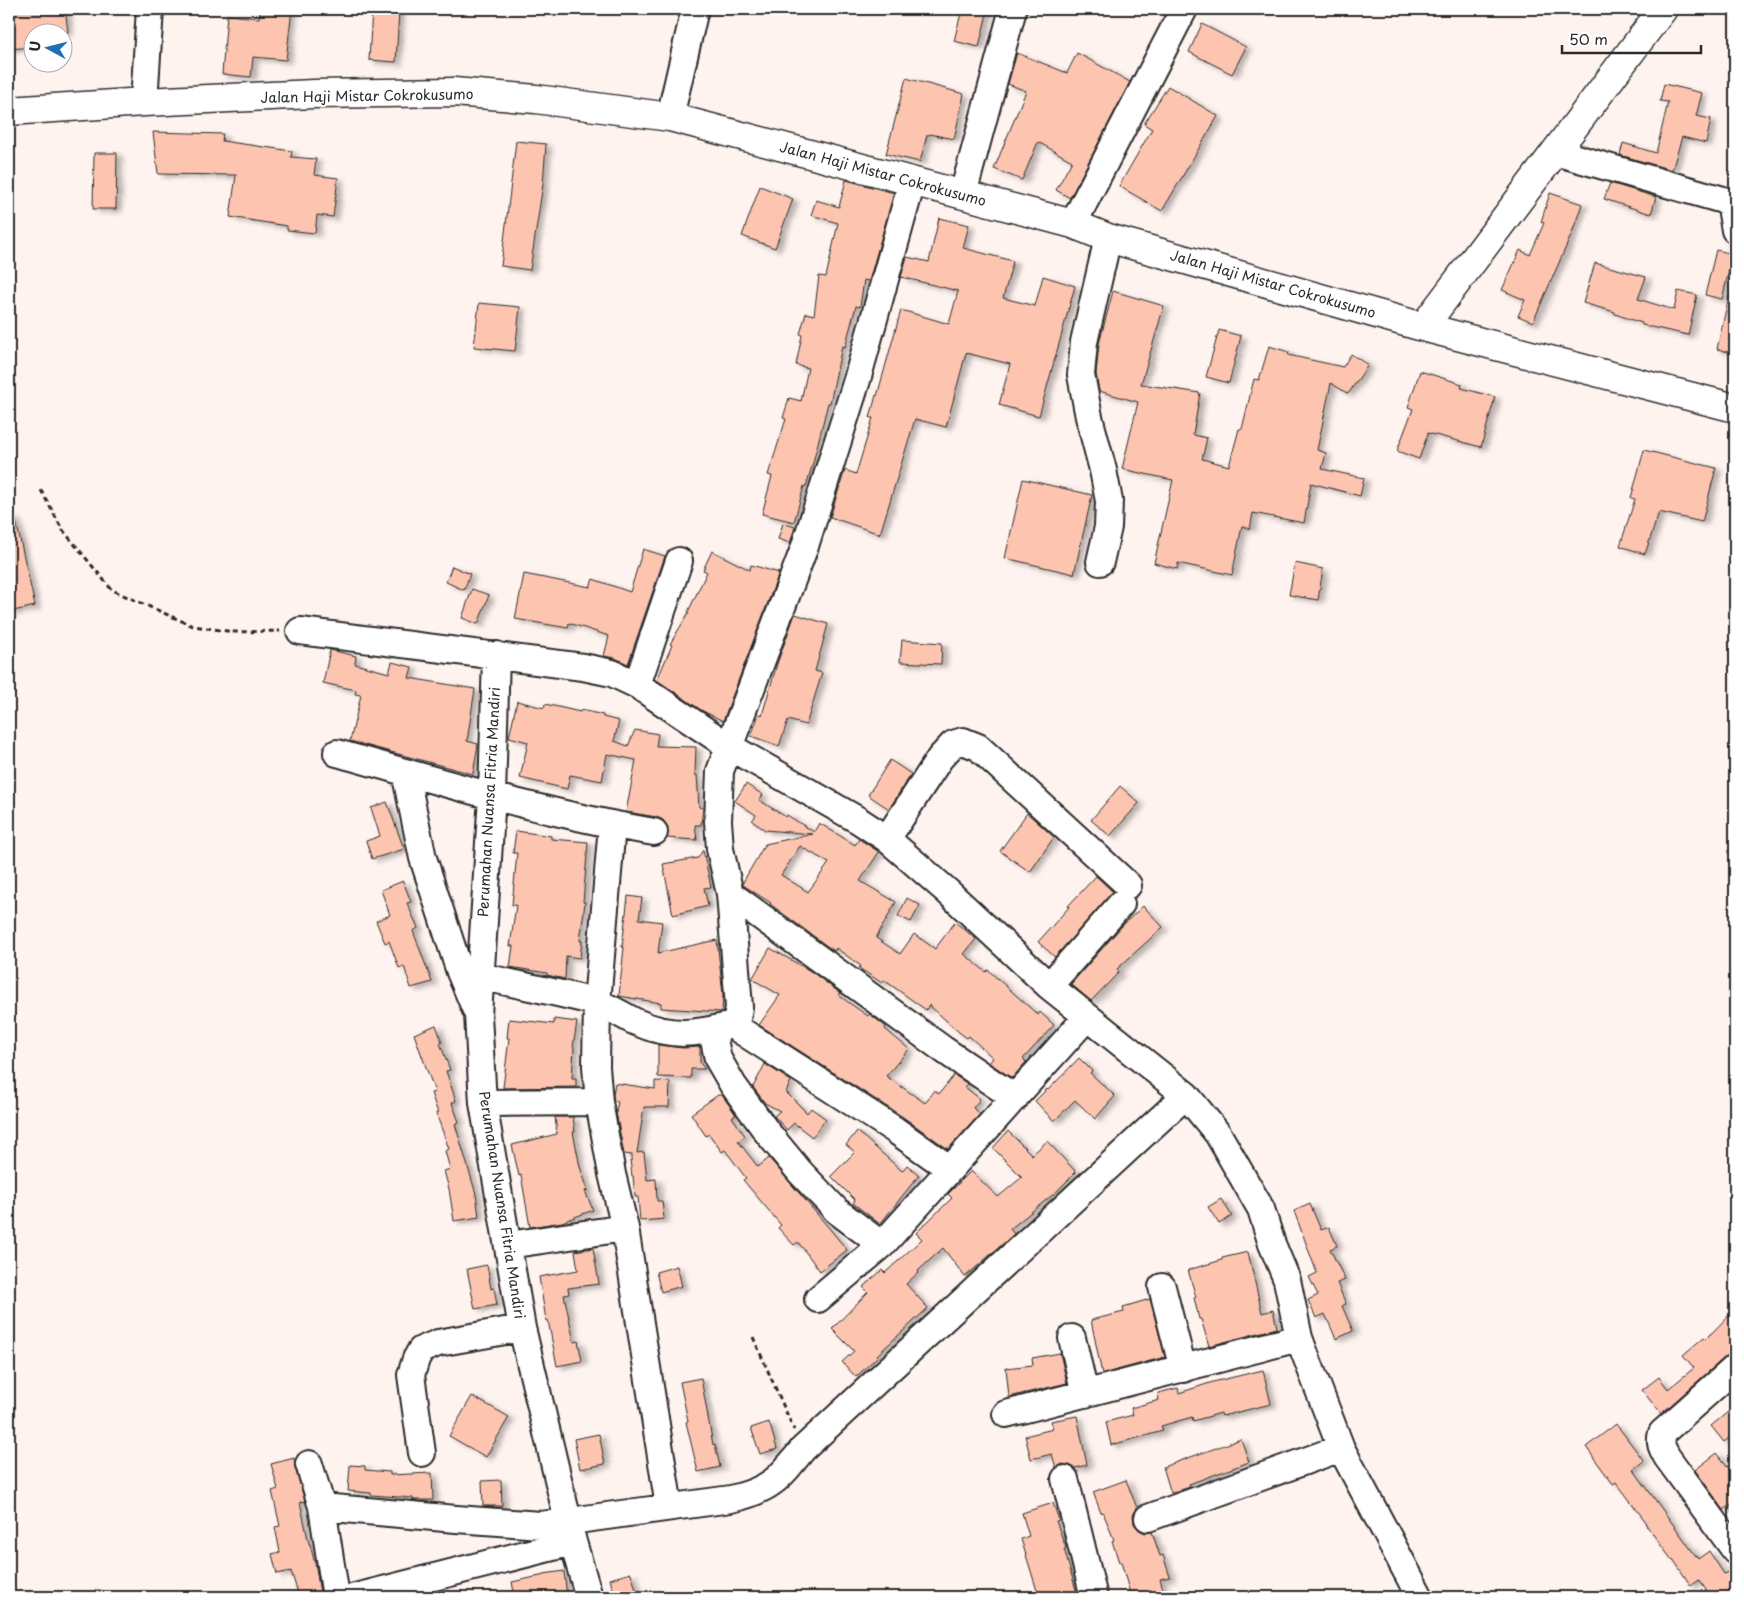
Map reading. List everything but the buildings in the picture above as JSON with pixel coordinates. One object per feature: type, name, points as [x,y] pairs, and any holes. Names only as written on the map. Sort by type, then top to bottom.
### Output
[{"type":"main road","points":[[1423,327],[1663,9]]},
{"type":"main road","name":"Jalan Haji Mistar Cokrokusumo","points":[[9,111],[314,94],[454,92],[536,99],[670,118],[1073,224],[1108,238],[1423,327],[1735,408]]},
{"type":"street","points":[[144,102],[150,9]]},
{"type":"street","points":[[670,118],[694,9]]},
{"type":"street","points":[[963,194],[1013,9]]},
{"type":"street","points":[[1073,224],[1184,9]]},
{"type":"street","points":[[1555,152],[1730,202],[1735,230]]},
{"type":"street","points":[[480,976],[598,1003],[636,1022],[662,1032],[691,1034],[722,1027],[737,1019],[739,1007],[730,894],[720,848],[718,821],[720,771],[805,546],[856,380],[912,182]]},
{"type":"street","points":[[1100,562],[1108,527],[1109,501],[1089,417],[1082,375],[1084,342],[1108,238]]},
{"type":"street","points":[[637,685],[679,561]]},
{"type":"street","points":[[300,631],[496,655],[599,670],[612,673],[637,685],[730,747],[858,820],[887,839],[948,892],[1049,986],[1186,1095],[1218,1134],[1261,1209],[1272,1244],[1287,1280],[1300,1338],[1341,1448],[1420,1597]]},
{"type":"street","name":"Perumahan Nuansa Fitria Mandiri","points":[[496,655],[492,796],[478,1015],[482,1104],[522,1328],[571,1532],[589,1597]]},
{"type":"street","points":[[887,839],[940,758],[953,744],[963,741],[978,747],[1124,894],[1049,986]]},
{"type":"street","points":[[337,753],[492,796],[612,825],[654,832]]},
{"type":"street","points":[[405,772],[423,858],[460,972],[478,1015]]},
{"type":"street","points":[[612,825],[598,1003],[596,1067],[599,1102],[608,1158],[625,1228],[669,1507]]},
{"type":"street","points":[[730,894],[944,1050],[1015,1098]]},
{"type":"street","points":[[818,1299],[882,1245],[1087,1018]]},
{"type":"street","points":[[722,1027],[895,1130],[950,1169]]},
{"type":"street","points":[[722,1027],[718,1058],[733,1085],[767,1132],[800,1172],[837,1211],[882,1245]]},
{"type":"street","points":[[356,1597],[571,1532],[669,1507],[715,1502],[746,1496],[770,1485],[784,1472],[803,1449],[1186,1095]]},
{"type":"street","points":[[482,1104],[599,1102]]},
{"type":"street","points":[[508,1245],[625,1228]]},
{"type":"street","points":[[1162,1287],[1183,1369]]},
{"type":"street","points":[[422,1452],[412,1375],[421,1350],[438,1343],[522,1328]]},
{"type":"street","points":[[1072,1338],[1085,1394]]},
{"type":"street","points":[[1006,1414],[1300,1338]]},
{"type":"street","points":[[1735,1368],[1662,1433],[1660,1440],[1660,1446],[1667,1457],[1735,1550]]},
{"type":"street","points":[[1148,1518],[1341,1448]]},
{"type":"street","points":[[309,1464],[322,1507],[336,1597]]},
{"type":"street","points":[[1065,1479],[1094,1597]]},
{"type":"street","points":[[322,1507],[541,1525],[571,1532]]},
{"type":"path","points":[[41,490],[62,529],[112,590],[193,626],[234,632],[300,631]]},
{"type":"path","points":[[753,1337],[803,1449]]}]
